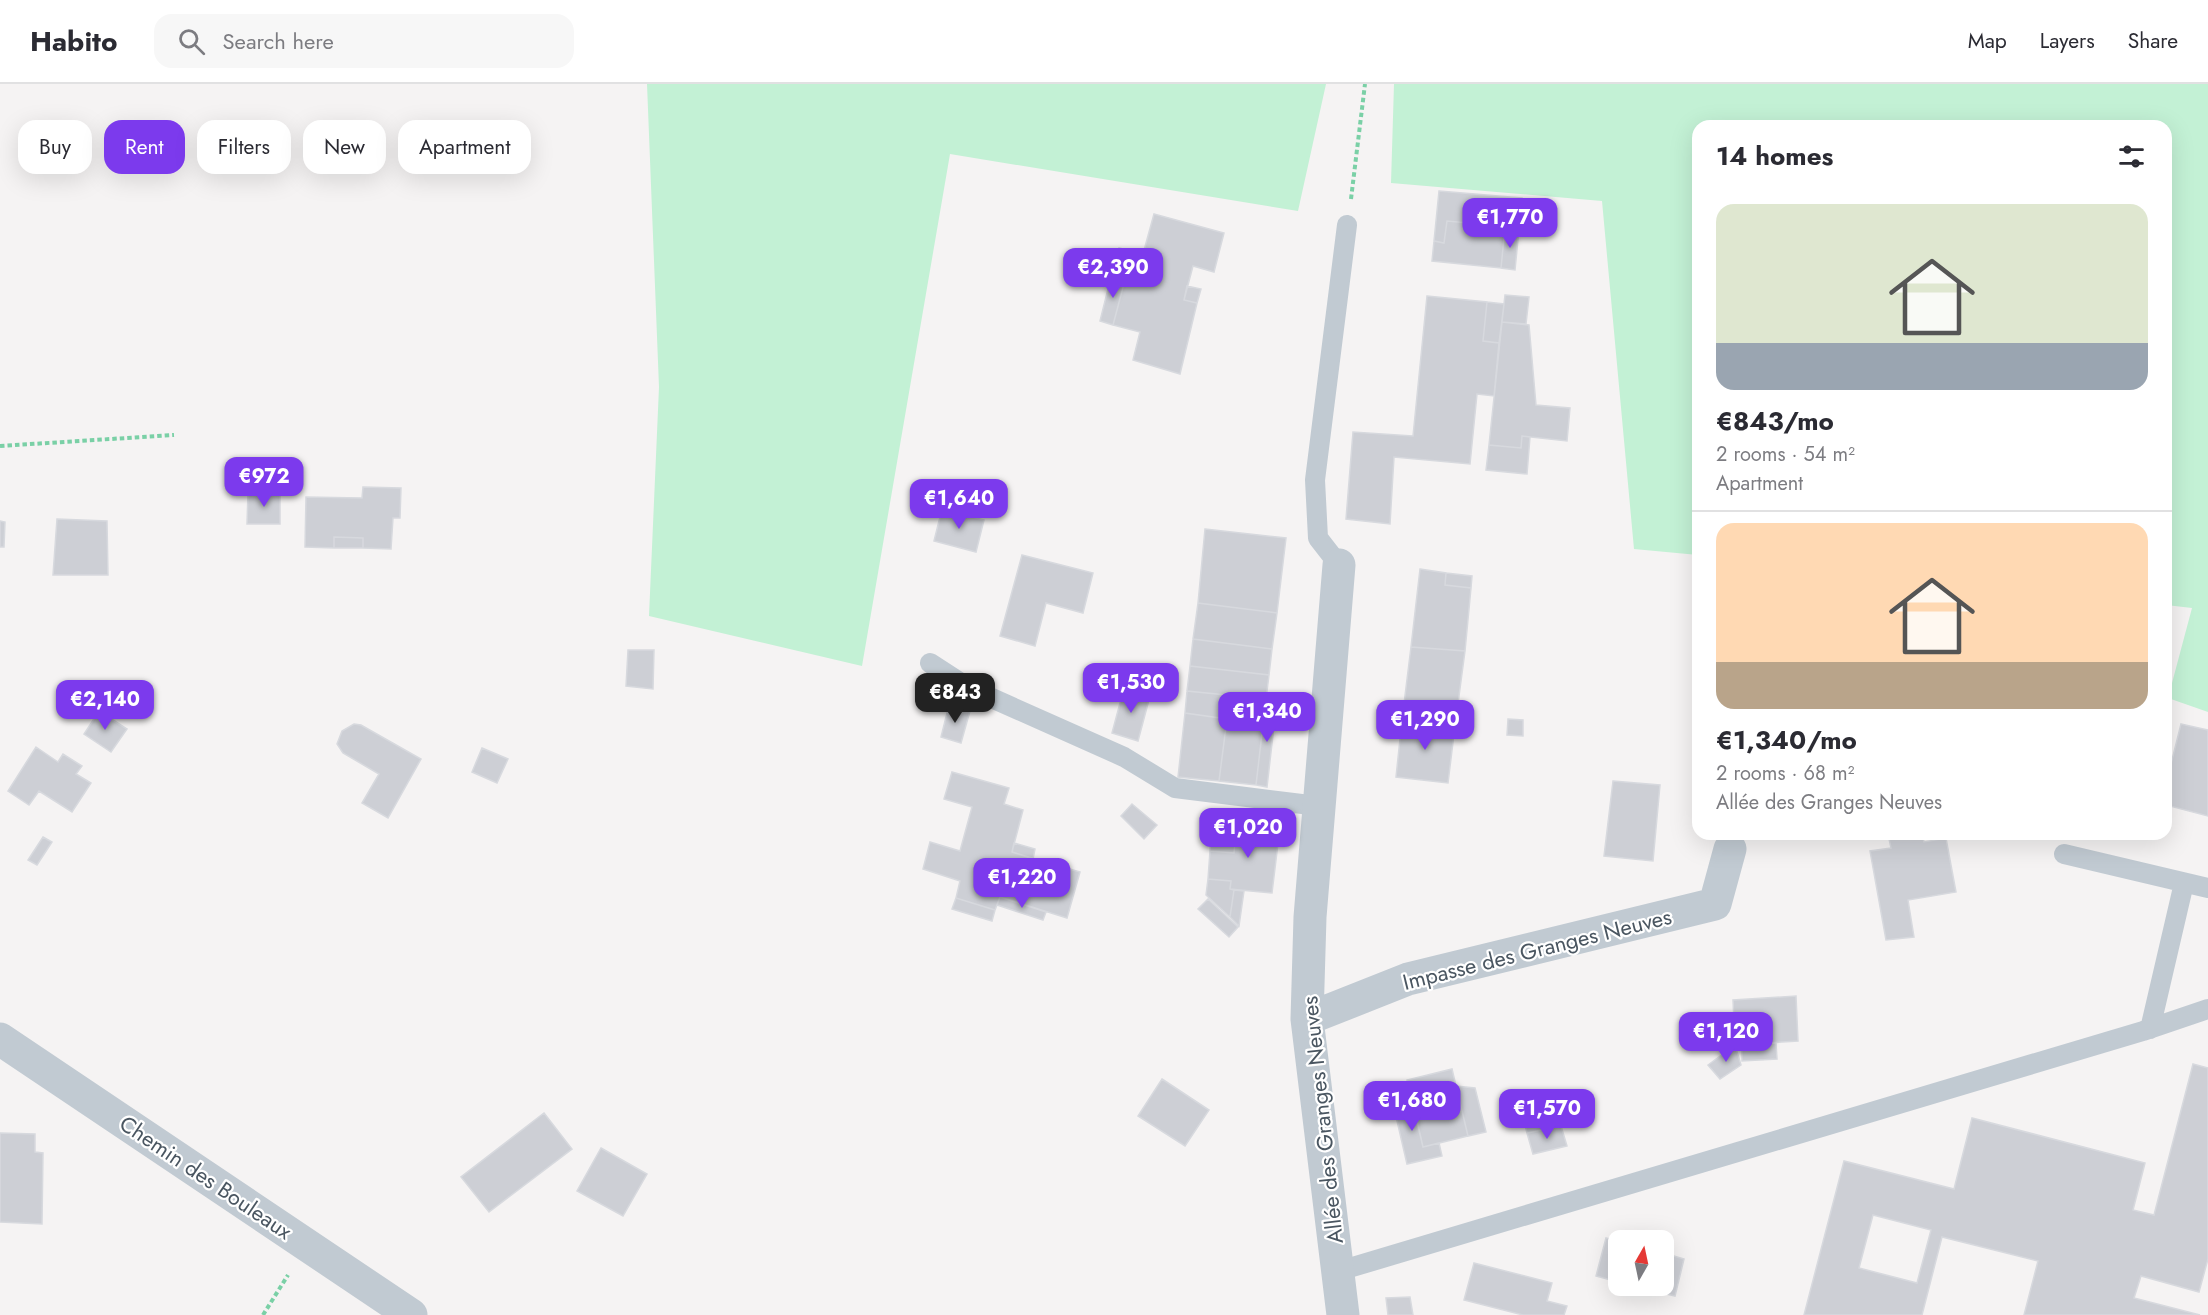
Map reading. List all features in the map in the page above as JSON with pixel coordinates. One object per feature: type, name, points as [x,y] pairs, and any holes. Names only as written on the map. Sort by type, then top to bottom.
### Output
[{"type":"street","name":"Allée des Granges Neuves","points":[[1339,565],[1310,916],[1307,1019],[1343,1315]]},
{"type":"street","name":"Impasse des Granges Neuves","points":[[1307,1019],[1408,979],[1715,904],[1730,849]]},
{"type":"street","name":"Chemin des Bouleaux","points":[[0,1039],[411,1315]]},
{"type":"lane","points":[[1339,565],[1318,538],[1315,480],[1347,225]]},
{"type":"lane","points":[[930,663],[967,687],[1124,757],[1175,788],[1318,806]]},
{"type":"lane","points":[[2064,854],[2208,888]]},
{"type":"lane","points":[[2150,1029],[2184,883]]},
{"type":"lane","points":[[1339,1271],[2150,1029],[2208,1009]]},
{"type":"path","points":[[1347,225],[1365,84]]},
{"type":"path","points":[[0,446],[174,435]]},
{"type":"path","points":[[263,1315],[306,1245]]},
{"type":"green space","points":[[647,84],[1326,84],[1298,211],[950,154],[862,666],[649,616],[659,387]]},
{"type":"green space","points":[[1394,84],[2208,84],[2208,712],[2172,699],[2172,683],[2192,608],[2172,606],[2172,120],[1692,120],[1692,554],[1634,549],[1602,201],[1391,183]]},
{"type":"building","points":[[1439,191],[1522,198],[1521,206],[1493,203],[1491,225],[1447,221],[1444,243],[1434,241]]},
{"type":"building","points":[[1493,203],[1521,206],[1519,229],[1505,228],[1501,268],[1432,261],[1434,241],[1444,243],[1447,221],[1491,225]]},
{"type":"building","points":[[1154,214],[1224,233],[1214,272],[1193,266],[1184,300],[1197,303],[1180,374],[1133,360],[1140,332],[1113,325],[1126,276],[1112,273],[1119,248],[1143,254]]},
{"type":"building","points":[[1505,228],[1519,229],[1515,270],[1501,268]]},
{"type":"building","points":[[1112,273],[1126,276],[1113,325],[1100,321]]},
{"type":"building","points":[[1187,286],[1201,289],[1197,303],[1184,300]]},
{"type":"building","points":[[1505,295],[1529,297],[1526,324],[1502,322]]},
{"type":"building","points":[[1427,296],[1487,302],[1483,341],[1499,343],[1494,396],[1477,394],[1470,464],[1394,457],[1390,524],[1346,519],[1353,432],[1413,436]]},
{"type":"building","points":[[1487,302],[1504,304],[1499,343],[1483,341]]},
{"type":"building","points":[[1502,322],[1529,325],[1536,405],[1570,408],[1567,441],[1522,436],[1521,448],[1489,445]]},
{"type":"building","points":[[1522,436],[1530,437],[1527,474],[1486,470],[1489,445],[1521,448]]},
{"type":"building","points":[[363,487],[401,488],[400,518],[393,518],[391,549],[363,548],[363,538],[334,537],[334,548],[305,547],[306,497],[362,498]]},
{"type":"building","points":[[248,492],[280,493],[280,524],[247,524]]},
{"type":"building","points":[[942,509],[984,520],[976,552],[934,541]]},
{"type":"building","points":[[57,519],[107,521],[108,575],[53,575]]},
{"type":"building","points":[[0,521],[5,522],[4,547],[0,547]]},
{"type":"building","points":[[1205,529],[1286,538],[1277,613],[1198,603]]},
{"type":"building","points":[[334,537],[363,538],[363,548],[334,548]]},
{"type":"building","points":[[1022,555],[1093,573],[1083,613],[1046,603],[1035,646],[1000,636]]},
{"type":"building","points":[[1420,569],[1446,573],[1445,585],[1471,588],[1465,651],[1411,647]]},
{"type":"building","points":[[1446,573],[1472,576],[1471,588],[1445,585]]},
{"type":"building","points":[[1198,603],[1277,613],[1272,649],[1193,639]]},
{"type":"building","points":[[1193,639],[1272,649],[1269,675],[1190,666]]},
{"type":"building","points":[[1411,647],[1465,651],[1455,726],[1402,720]]},
{"type":"building","points":[[628,650],[654,650],[653,689],[626,686]]},
{"type":"building","points":[[1190,666],[1269,675],[1266,699],[1187,691]]},
{"type":"building","points":[[1124,688],[1150,696],[1138,741],[1112,733]]},
{"type":"building","points":[[1187,691],[1266,699],[1256,785],[1219,781],[1227,719],[1185,713]]},
{"type":"building","points":[[1266,699],[1277,700],[1267,787],[1256,785]]},
{"type":"building","points":[[949,705],[970,711],[961,743],[941,737]]},
{"type":"building","points":[[99,711],[127,729],[111,752],[84,734]]},
{"type":"building","points":[[1185,713],[1227,719],[1219,781],[1178,777]]},
{"type":"building","points":[[1508,719],[1523,720],[1523,736],[1507,735]]},
{"type":"building","points":[[1402,720],[1455,726],[1448,783],[1396,777]]},
{"type":"building","points":[[354,724],[361,725],[421,759],[388,818],[362,803],[379,774],[343,753],[337,744],[342,731]]},
{"type":"building","points":[[2181,724],[2208,730],[2208,816],[2172,807],[2172,760]]},
{"type":"building","points":[[36,747],[58,762],[63,754],[82,766],[76,774],[91,783],[72,812],[39,791],[29,805],[8,791]]},
{"type":"building","points":[[482,748],[508,759],[497,783],[472,772]]},
{"type":"building","points":[[952,772],[1009,788],[1004,804],[1023,810],[1012,852],[1080,872],[1067,918],[1000,897],[995,910],[956,898],[960,881],[923,869],[930,842],[960,851],[972,807],[944,799]]},
{"type":"building","points":[[1613,781],[1660,785],[1653,861],[1604,856]]},
{"type":"building","points":[[1132,804],[1157,825],[1144,839],[1121,816]]},
{"type":"building","points":[[1212,820],[1237,823],[1234,853],[1210,851]]},
{"type":"building","points":[[1237,823],[1280,827],[1272,893],[1230,889],[1231,881],[1208,879],[1210,851],[1234,853]]},
{"type":"building","points":[[43,837],[52,842],[37,865],[28,860]]},
{"type":"building","points":[[1889,840],[1924,840],[1924,842],[1946,840],[1956,892],[1908,900],[1914,937],[1886,940],[1870,851],[1891,848]]},
{"type":"building","points":[[1014,843],[1035,849],[1033,859],[1012,852]]},
{"type":"building","points":[[1208,879],[1231,881],[1230,889],[1234,890],[1230,917],[1206,895]]},
{"type":"building","points":[[1234,890],[1244,891],[1239,926],[1230,917]]},
{"type":"building","points":[[1000,897],[1046,912],[1043,920],[997,905]]},
{"type":"building","points":[[956,898],[995,910],[992,921],[952,909]]},
{"type":"building","points":[[1208,899],[1238,927],[1229,937],[1198,909]]},
{"type":"building","points":[[1796,996],[1798,1041],[1735,1045],[1733,1000]]},
{"type":"building","points":[[1776,1043],[1777,1059],[1742,1061],[1742,1044]]},
{"type":"building","points":[[1735,1045],[1741,1065],[1720,1079],[1708,1065]]},
{"type":"building","points":[[2193,1064],[2208,1068],[2208,1259],[2199,1292],[2141,1276],[2134,1298],[2200,1315],[2024,1315],[2038,1261],[1942,1237],[1922,1315],[1804,1315],[1844,1161],[1954,1189],[1972,1118],[2145,1163],[2133,1210],[2154,1215]],"holes":[[[1873,1215],[1931,1230],[1917,1283],[1859,1268]]]},
{"type":"building","points":[[1452,1069],[1468,1136],[1423,1147],[1407,1080]]},
{"type":"building","points":[[1162,1079],[1209,1110],[1185,1146],[1138,1116]]},
{"type":"building","points":[[1456,1086],[1475,1088],[1486,1132],[1468,1136]]},
{"type":"building","points":[[1411,1094],[1423,1147],[1439,1143],[1442,1156],[1407,1164],[1392,1099]]},
{"type":"building","points":[[1557,1109],[1561,1126],[1527,1133],[1523,1117]]},
{"type":"building","points":[[544,1113],[572,1149],[489,1212],[461,1177]]},
{"type":"building","points":[[1561,1126],[1567,1146],[1533,1154],[1527,1133]]},
{"type":"building","points":[[0,1133],[35,1134],[35,1152],[43,1153],[42,1224],[0,1222]]},
{"type":"building","points":[[601,1148],[647,1174],[623,1216],[577,1191]]},
{"type":"building","points":[[1606,1238],[1608,1238],[1608,1279],[1596,1276]]},
{"type":"building","points":[[1674,1256],[1684,1259],[1674,1296]]},
{"type":"building","points":[[1474,1263],[1552,1283],[1547,1301],[1567,1306],[1564,1315],[1523,1315],[1464,1300]]},
{"type":"building","points":[[1410,1297],[1413,1315],[1388,1315],[1386,1298]]}]
